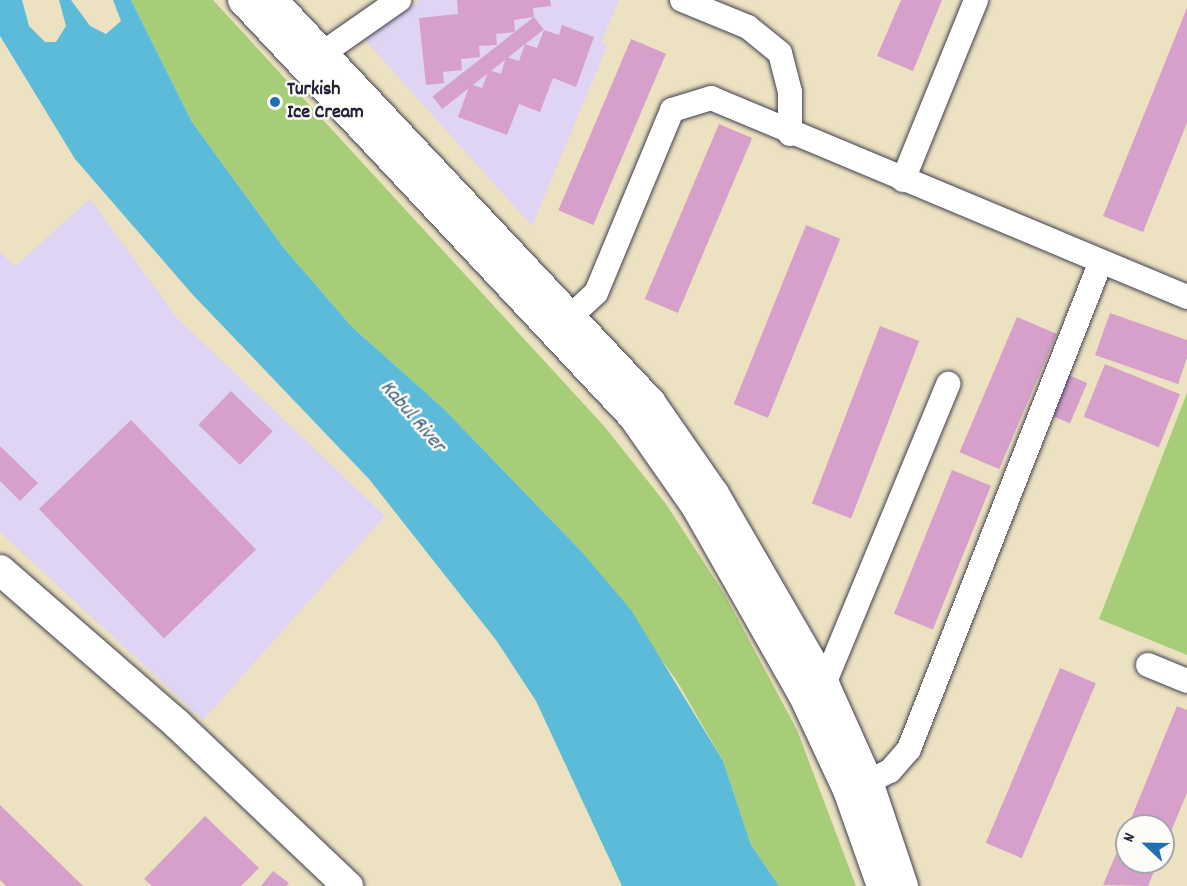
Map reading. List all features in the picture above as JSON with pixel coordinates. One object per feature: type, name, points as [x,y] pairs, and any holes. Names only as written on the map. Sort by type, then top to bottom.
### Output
[{"type":"main road","points":[[243,0],[633,416],[696,506],[803,694],[848,790],[882,886]]},
{"type":"main road","points":[[272,0],[650,402],[707,485],[824,684],[868,782],[903,886]]},
{"type":"main road","points":[[0,570],[177,724],[348,886]]},
{"type":"street","points":[[323,53],[399,0]]},
{"type":"street","points":[[682,0],[748,27],[780,53],[790,92],[790,134]]},
{"type":"street","points":[[903,180],[976,0]]},
{"type":"street","points":[[570,317],[596,293],[672,110],[711,98],[790,134],[1187,297]]},
{"type":"street","points":[[868,782],[890,771],[909,749],[1101,261]]},
{"type":"street","points":[[824,684],[948,384]]},
{"type":"street","points":[[1148,665],[1187,681]]},
{"type":"shaded area","points":[[420,0],[619,0],[601,43],[607,46],[532,226],[364,39]]},
{"type":"shaded area","points":[[90,199],[177,318],[385,516],[203,720],[0,532],[0,252],[15,266]]},
{"type":"green space","points":[[131,0],[213,0],[604,426],[666,504],[725,595],[797,730],[856,886],[779,886],[751,845],[723,761],[677,681],[580,550],[444,409],[352,327],[283,247],[192,122]]},
{"type":"green space","points":[[1187,393],[1187,655],[1099,619]]},
{"type":"water","name":"Kabul River","points":[[0,0],[22,0],[29,26],[45,42],[56,42],[66,26],[59,0],[71,0],[90,26],[106,34],[121,21],[113,0],[131,0],[192,122],[283,247],[352,327],[444,409],[580,550],[631,610],[723,761],[751,845],[779,886],[622,886],[536,701],[496,640],[369,479],[193,295],[75,159],[0,36]]},
{"type":"building","points":[[457,0],[550,0],[551,6],[533,8],[534,17],[514,20],[515,32],[496,34],[497,45],[479,46],[480,57],[461,59],[462,70],[443,72],[444,83],[426,85],[419,18],[458,14]]},
{"type":"building","points":[[901,0],[942,0],[913,71],[877,56]]},
{"type":"building","points":[[1187,8],[1187,123],[1143,232],[1103,216]]},
{"type":"building","points":[[534,17],[544,30],[442,109],[432,96]]},
{"type":"building","points":[[562,25],[594,37],[576,87],[553,78],[540,112],[519,104],[507,135],[458,117],[470,84],[482,88],[489,70],[501,74],[506,57],[519,61],[525,44],[537,48],[544,30],[559,35]]},
{"type":"building","points":[[631,39],[666,54],[593,225],[558,210]]},
{"type":"building","points":[[719,124],[752,138],[678,313],[645,299]]},
{"type":"building","points":[[806,225],[840,239],[768,418],[734,404]]},
{"type":"building","points":[[1110,313],[1187,340],[1187,358],[1178,384],[1095,355]]},
{"type":"building","points":[[1017,317],[1057,334],[999,469],[960,452]]},
{"type":"building","points":[[880,326],[919,341],[851,518],[812,503]]},
{"type":"building","points":[[1105,364],[1180,394],[1159,447],[1084,417]]},
{"type":"building","points":[[1066,374],[1087,383],[1070,423],[1049,415]]},
{"type":"building","points":[[231,391],[273,431],[240,465],[198,425]]},
{"type":"building","points":[[131,420],[256,549],[164,638],[39,509]]},
{"type":"building","points":[[0,446],[38,483],[20,501],[0,481]]},
{"type":"building","points":[[952,470],[991,486],[933,629],[894,614]]},
{"type":"building","points":[[1060,668],[1096,683],[1022,858],[986,843]]},
{"type":"building","points":[[1177,706],[1187,710],[1187,793],[1175,822],[1175,814],[1133,814]]},
{"type":"building","points":[[0,805],[83,886],[6,886],[0,880]]},
{"type":"building","points":[[205,816],[259,868],[241,886],[152,886],[144,879]]},
{"type":"building","points":[[1115,856],[1115,874],[1153,874],[1148,886],[1103,885]]},
{"type":"building","points":[[273,871],[289,883],[287,886],[261,886]]},
{"type":"place","name":"Turkish Ice Cream","points":[[275,102]]}]
